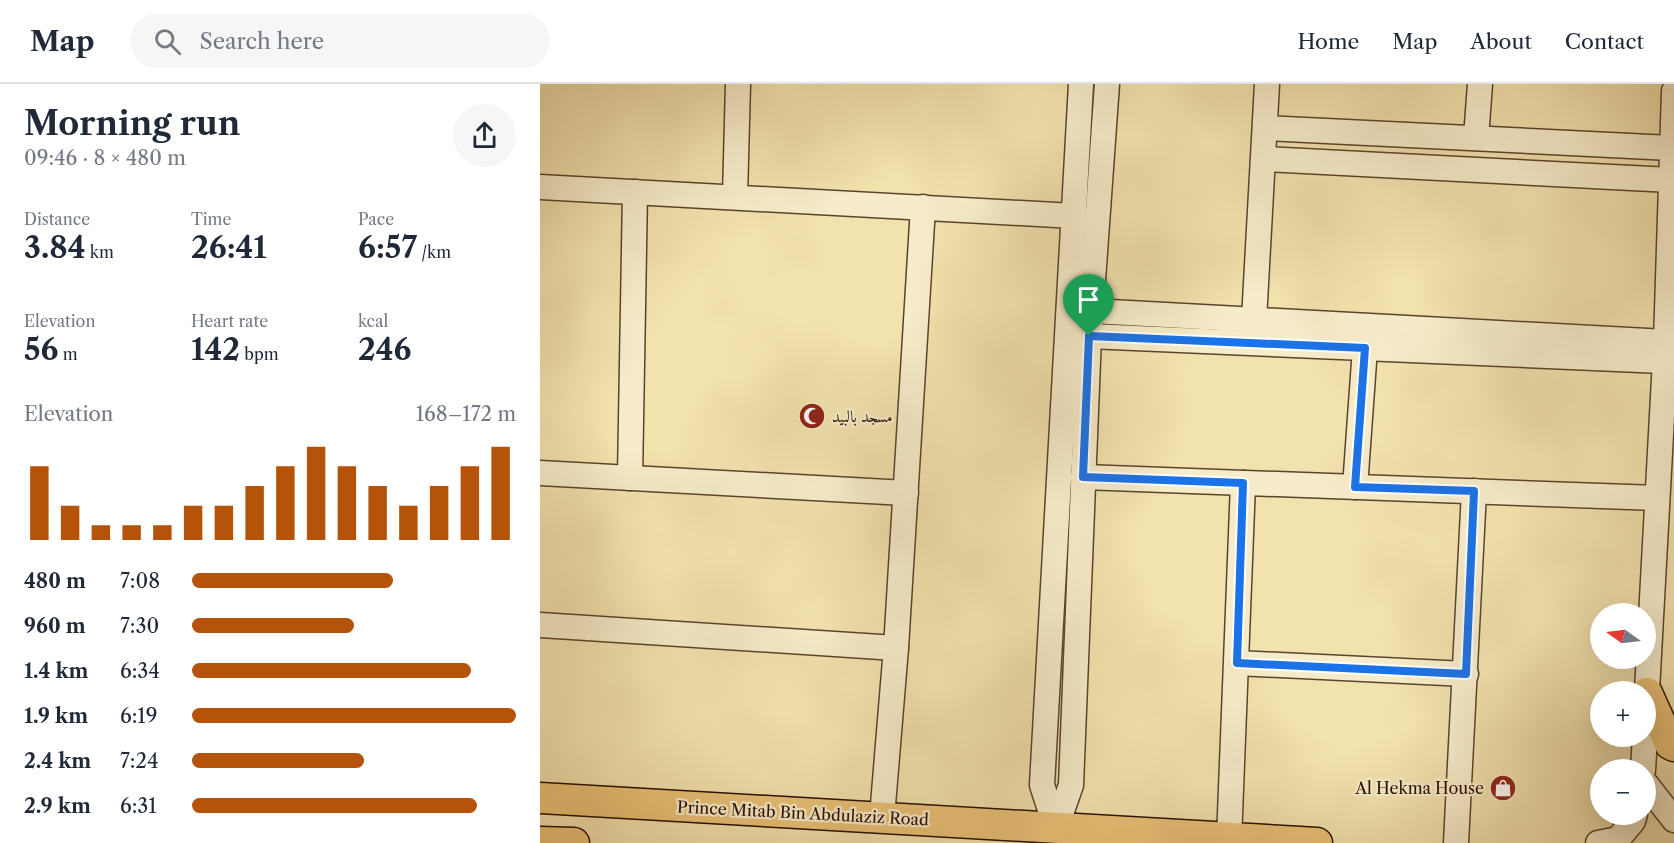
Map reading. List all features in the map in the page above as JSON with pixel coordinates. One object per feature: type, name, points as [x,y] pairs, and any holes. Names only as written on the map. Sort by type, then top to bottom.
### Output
[{"type":"main road","points":[[1656,713],[1670,744],[1674,746]]},
{"type":"main road","name":"Prince Mitab Bin Abdulaziz Road","points":[[540,798],[882,817],[1230,840],[1317,843]]},
{"type":"main road","points":[[540,842],[574,843]]},
{"type":"street","points":[[735,197],[738,84]]},
{"type":"street","points":[[1056,828],[1042,785],[1081,84]]},
{"type":"street","points":[[1056,828],[1071,785],[1089,336],[1107,84]]},
{"type":"street","points":[[1254,320],[1265,159],[1267,84]]},
{"type":"street","points":[[1476,138],[1480,84]]},
{"type":"street","points":[[1648,681],[1674,91]]},
{"type":"street","points":[[1266,128],[1671,148]]},
{"type":"street","points":[[1265,159],[1671,180]]},
{"type":"street","points":[[540,187],[1074,216]]},
{"type":"street","points":[[630,478],[635,192]]},
{"type":"street","points":[[882,817],[896,648],[923,207]]},
{"type":"street","points":[[1092,310],[1664,351]]},
{"type":"street","points":[[1089,336],[1365,348],[1664,351]]},
{"type":"street","points":[[1355,487],[1365,348]]},
{"type":"street","points":[[540,473],[906,493]]},
{"type":"street","points":[[1083,477],[1657,498]]},
{"type":"street","points":[[1230,840],[1243,483]]},
{"type":"street","points":[[1456,843],[1474,491]]},
{"type":"street","points":[[540,626],[896,648]]},
{"type":"street","points":[[1237,663],[1466,674]]},
{"type":"street","points":[[1656,797],[1674,820]]},
{"type":"street","points":[[1598,843],[1618,839],[1629,825]]},
{"type":"place","name":"مسجد بالبيد","points":[[812,416]]},
{"type":"place","name":"Al Hekma House","points":[[1503,788]]},
{"type":"route","points":[[1089,336],[1365,348],[1355,487],[1474,491],[1466,674],[1237,663],[1243,483],[1083,477],[1089,336]]}]
